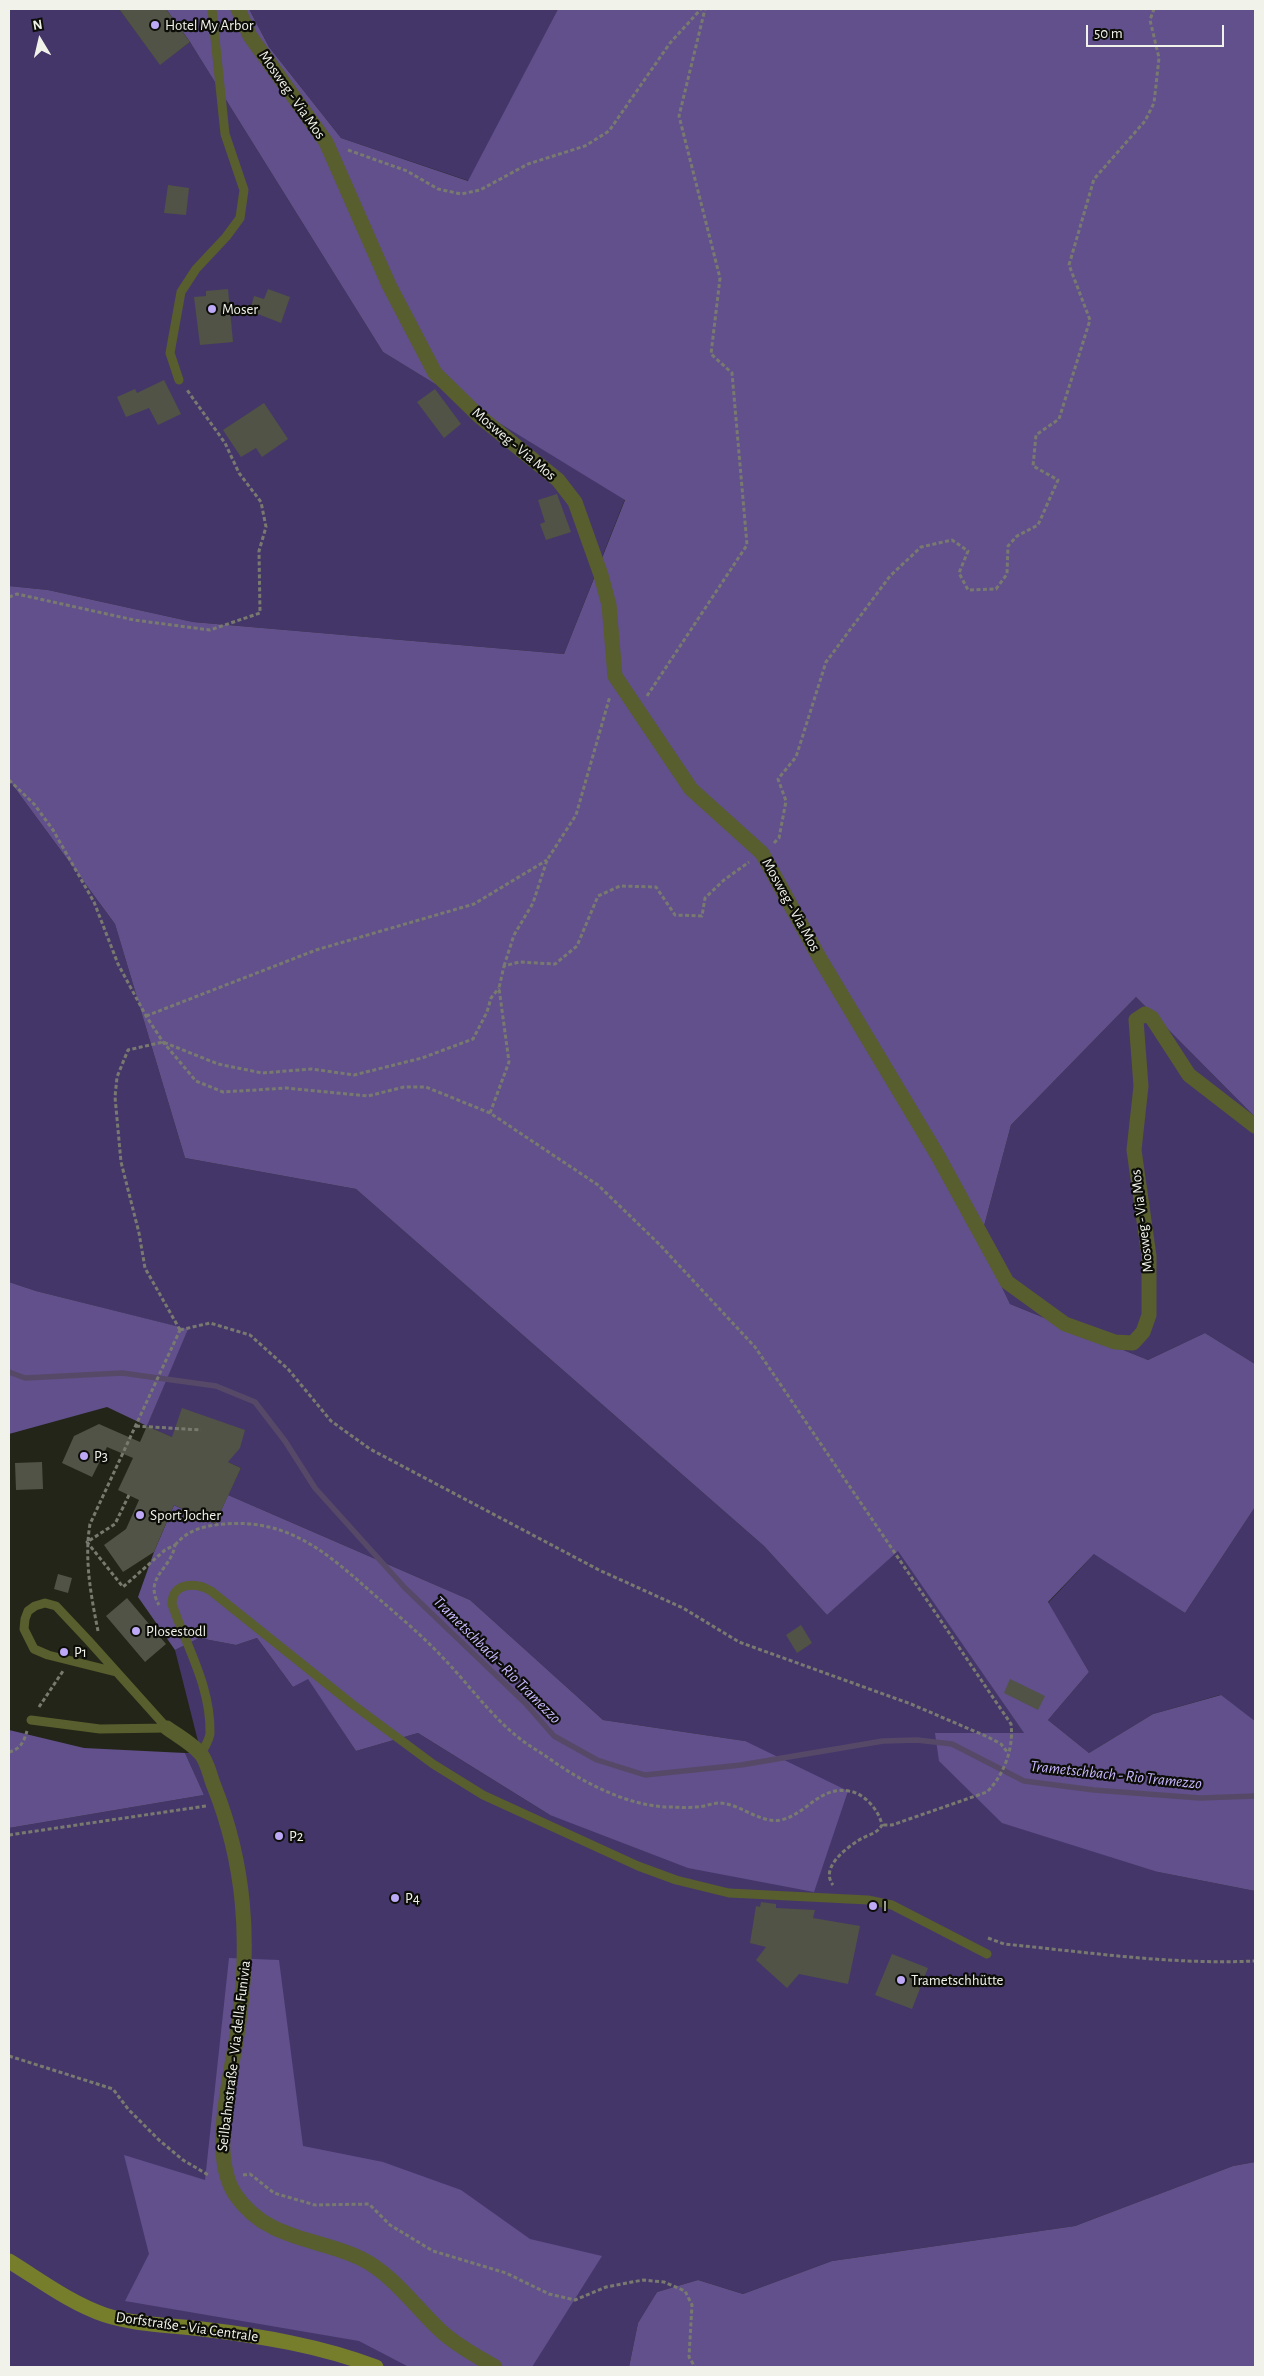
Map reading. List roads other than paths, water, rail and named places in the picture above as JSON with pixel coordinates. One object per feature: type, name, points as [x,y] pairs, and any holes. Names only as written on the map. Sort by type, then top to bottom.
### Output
[{"type":"street","name":"Mosweg - Via Mos","points":[[238,9],[250,36],[326,142],[389,285],[435,373],[479,416],[558,480],[575,502],[601,574],[608,605],[615,676],[691,789],[762,852],[819,957],[938,1156],[1007,1282],[1065,1324],[1115,1342],[1133,1343],[1143,1332],[1149,1315],[1149,1256],[1134,1150],[1141,1086],[1136,1020],[1145,1014],[1152,1018],[1189,1075],[1255,1126]]},
{"type":"street","points":[[167,1728],[201,1754]]},
{"type":"street","name":"Seilbahnstraße - Via della Funivia","points":[[201,1754],[221,1804],[243,1893],[246,1953],[240,2022],[223,2130],[222,2160],[228,2178],[236,2194],[254,2216],[288,2235],[360,2258],[397,2285],[442,2332],[465,2350],[495,2367]]},
{"type":"street","name":"Dorfstraße - Via Centrale","points":[[9,2261],[85,2307],[106,2315],[132,2322],[248,2334],[350,2357],[376,2367]]},
{"type":"lane","points":[[179,380],[170,353],[181,292],[196,269],[226,237],[240,218],[244,190],[225,134],[212,9]]},
{"type":"lane","points":[[201,1754],[210,1734],[205,1692],[194,1656],[175,1612],[172,1597],[182,1587],[201,1586],[352,1704],[433,1764],[483,1795],[638,1866],[676,1880],[729,1893],[868,1900],[892,1905],[987,1954]]},
{"type":"lane","points":[[116,1672],[48,1655],[34,1648],[28,1640],[24,1629],[28,1611],[35,1606],[45,1603],[56,1606],[167,1728]]},
{"type":"lane","points":[[31,1720],[100,1729],[167,1728]]},
{"type":"waterway","name":"Trametschbach - Rio Tramezzo","points":[[9,1372],[25,1378],[122,1373],[216,1386],[255,1402],[285,1441],[315,1488],[405,1588],[525,1703],[554,1736],[597,1760],[645,1775],[741,1765],[883,1741],[917,1740],[952,1744],[1024,1781],[1094,1790],[1200,1798],[1255,1796]]},
{"type":"place","name":"Hotel My Arbor","points":[[155,25]]},
{"type":"place","name":"Moser","points":[[212,309]]},
{"type":"place","name":"P3","points":[[84,1456]]},
{"type":"place","name":"Sport Jocher","points":[[140,1515]]},
{"type":"place","name":"Plosestodl","points":[[136,1631]]},
{"type":"place","name":"P1","points":[[64,1652]]},
{"type":"place","name":"P2","points":[[279,1836]]},
{"type":"place","name":"P4","points":[[395,1898]]},
{"type":"place","name":"I","points":[[873,1906]]},
{"type":"place","name":"Trametschhütte","points":[[901,1980]]}]
